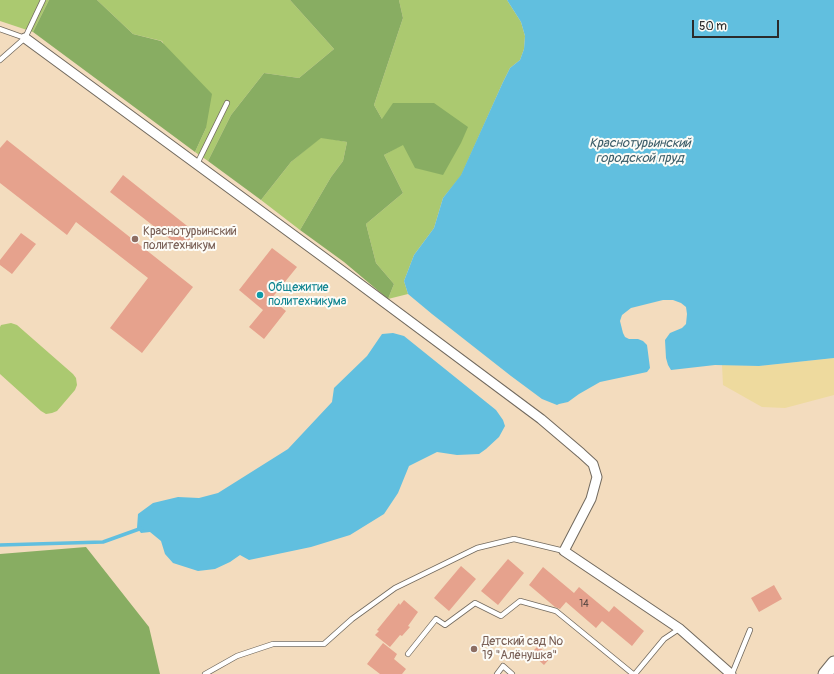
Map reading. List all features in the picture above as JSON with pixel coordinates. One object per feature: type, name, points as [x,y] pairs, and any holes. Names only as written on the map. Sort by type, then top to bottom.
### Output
[{"type":"main road","points":[[825,674],[834,663]]},
{"type":"street","points":[[25,38],[541,419],[593,464],[597,477],[591,499],[564,551],[680,628],[732,674]]},
{"type":"lane","points":[[0,60],[25,38],[43,0]]},
{"type":"lane","points":[[0,29],[25,38]]},
{"type":"lane","points":[[197,164],[227,103]]},
{"type":"lane","points":[[205,674],[237,656],[273,644],[324,644],[352,619],[395,588],[477,548],[514,539],[564,551]]},
{"type":"lane","points":[[408,654],[436,619],[445,625],[475,603],[501,616],[520,601],[556,611],[634,674],[664,639],[680,628]]},
{"type":"lane","points":[[732,674],[750,630]]},
{"type":"lane","points":[[497,674],[503,666],[512,674]]},
{"type":"green space","points":[[0,0],[49,0],[33,32],[0,21]]},
{"type":"green space","points":[[49,0],[97,0],[133,34],[161,41],[212,94],[206,128],[195,152],[33,32]]},
{"type":"green space","points":[[97,0],[290,0],[334,49],[299,78],[264,73],[231,115],[208,161],[195,152],[206,128],[162,41],[133,34]]},
{"type":"green space","points":[[290,0],[399,0],[403,18],[374,105],[382,119],[393,103],[434,103],[468,127],[443,175],[415,168],[403,145],[384,155],[403,193],[366,224],[376,263],[394,284],[388,299],[344,262],[300,230],[331,177],[343,161],[347,142],[321,138],[291,162],[261,200],[208,161],[231,115],[264,73],[299,78],[334,49]]},
{"type":"green space","points":[[399,0],[507,0],[521,22],[525,36],[524,49],[520,60],[510,68],[461,176],[443,198],[434,228],[414,255],[404,281],[408,294],[388,299],[394,284],[376,263],[366,224],[403,193],[384,155],[403,144],[443,175],[382,119],[374,105],[403,18]]},
{"type":"green space","points":[[321,137],[347,142],[343,161],[331,177],[300,230],[261,200],[291,162]]},
{"type":"green space","points":[[11,323],[17,325],[76,378],[77,385],[75,390],[57,411],[46,414],[41,411],[0,374],[0,327],[1,325]]},
{"type":"green space","points":[[86,547],[149,627],[160,674],[0,674],[0,554]]},
{"type":"sand","points":[[834,358],[834,395],[785,408],[762,407],[723,385],[722,365],[759,366]]},
{"type":"water","name":"Краснотурьинский городской пруд","points":[[507,0],[834,0],[834,358],[759,366],[715,365],[671,370],[666,358],[665,340],[670,333],[682,328],[686,324],[687,314],[686,307],[681,303],[673,300],[663,300],[631,308],[622,315],[620,321],[625,337],[629,339],[638,339],[647,345],[650,368],[647,372],[600,382],[568,402],[557,405],[542,399],[511,376],[408,294],[404,281],[414,255],[434,228],[443,198],[461,175],[510,68],[520,60],[524,49],[525,36],[521,22]]},
{"type":"water","points":[[393,333],[404,336],[496,410],[505,426],[499,437],[486,449],[479,454],[457,455],[437,452],[409,466],[398,493],[384,514],[350,535],[311,547],[249,560],[240,555],[230,562],[215,569],[198,571],[173,563],[165,554],[161,541],[150,532],[141,533],[137,528],[138,514],[153,503],[178,497],[199,498],[218,493],[288,449],[332,402],[334,388],[367,356],[382,334]]},
{"type":"building","points":[[7,140],[193,287],[142,353],[110,328],[148,278],[76,222],[67,235],[0,183],[0,148]]},
{"type":"building","points":[[123,175],[196,233],[183,249],[110,192]]},
{"type":"building","points":[[21,233],[36,244],[12,274],[0,265],[0,260]]},
{"type":"building","name":"Общежитие политехникума","points":[[272,248],[297,267],[271,299],[286,311],[264,339],[249,327],[263,310],[239,290]]},
{"type":"building","points":[[508,559],[524,573],[498,605],[481,591]]},
{"type":"building","points":[[461,566],[476,579],[449,611],[434,598]]},
{"type":"building","points":[[543,567],[574,593],[579,587],[609,612],[614,606],[644,631],[632,646],[602,621],[596,628],[566,602],[560,609],[555,607],[529,585]]},
{"type":"building","points":[[774,585],[782,599],[759,612],[751,598]]},
{"type":"building","points":[[404,600],[418,612],[408,626],[410,627],[402,636],[400,635],[390,647],[375,635],[379,631],[377,630],[399,603],[400,605]]},
{"type":"building","points":[[383,643],[397,654],[394,659],[406,669],[402,674],[380,674],[367,664]]},
{"type":"building","points":[[538,646],[551,657],[544,665],[531,653]]},
{"type":"waterway","points":[[0,545],[103,542],[142,528]]},
{"type":"place","name":"Краснотурьинский политехникум","points":[[135,239]]},
{"type":"place","name":"Общежитие политехникума","points":[[260,295]]},
{"type":"place","name":"Детский сад № 19 \"Алёнушка\"","points":[[474,649]]}]
